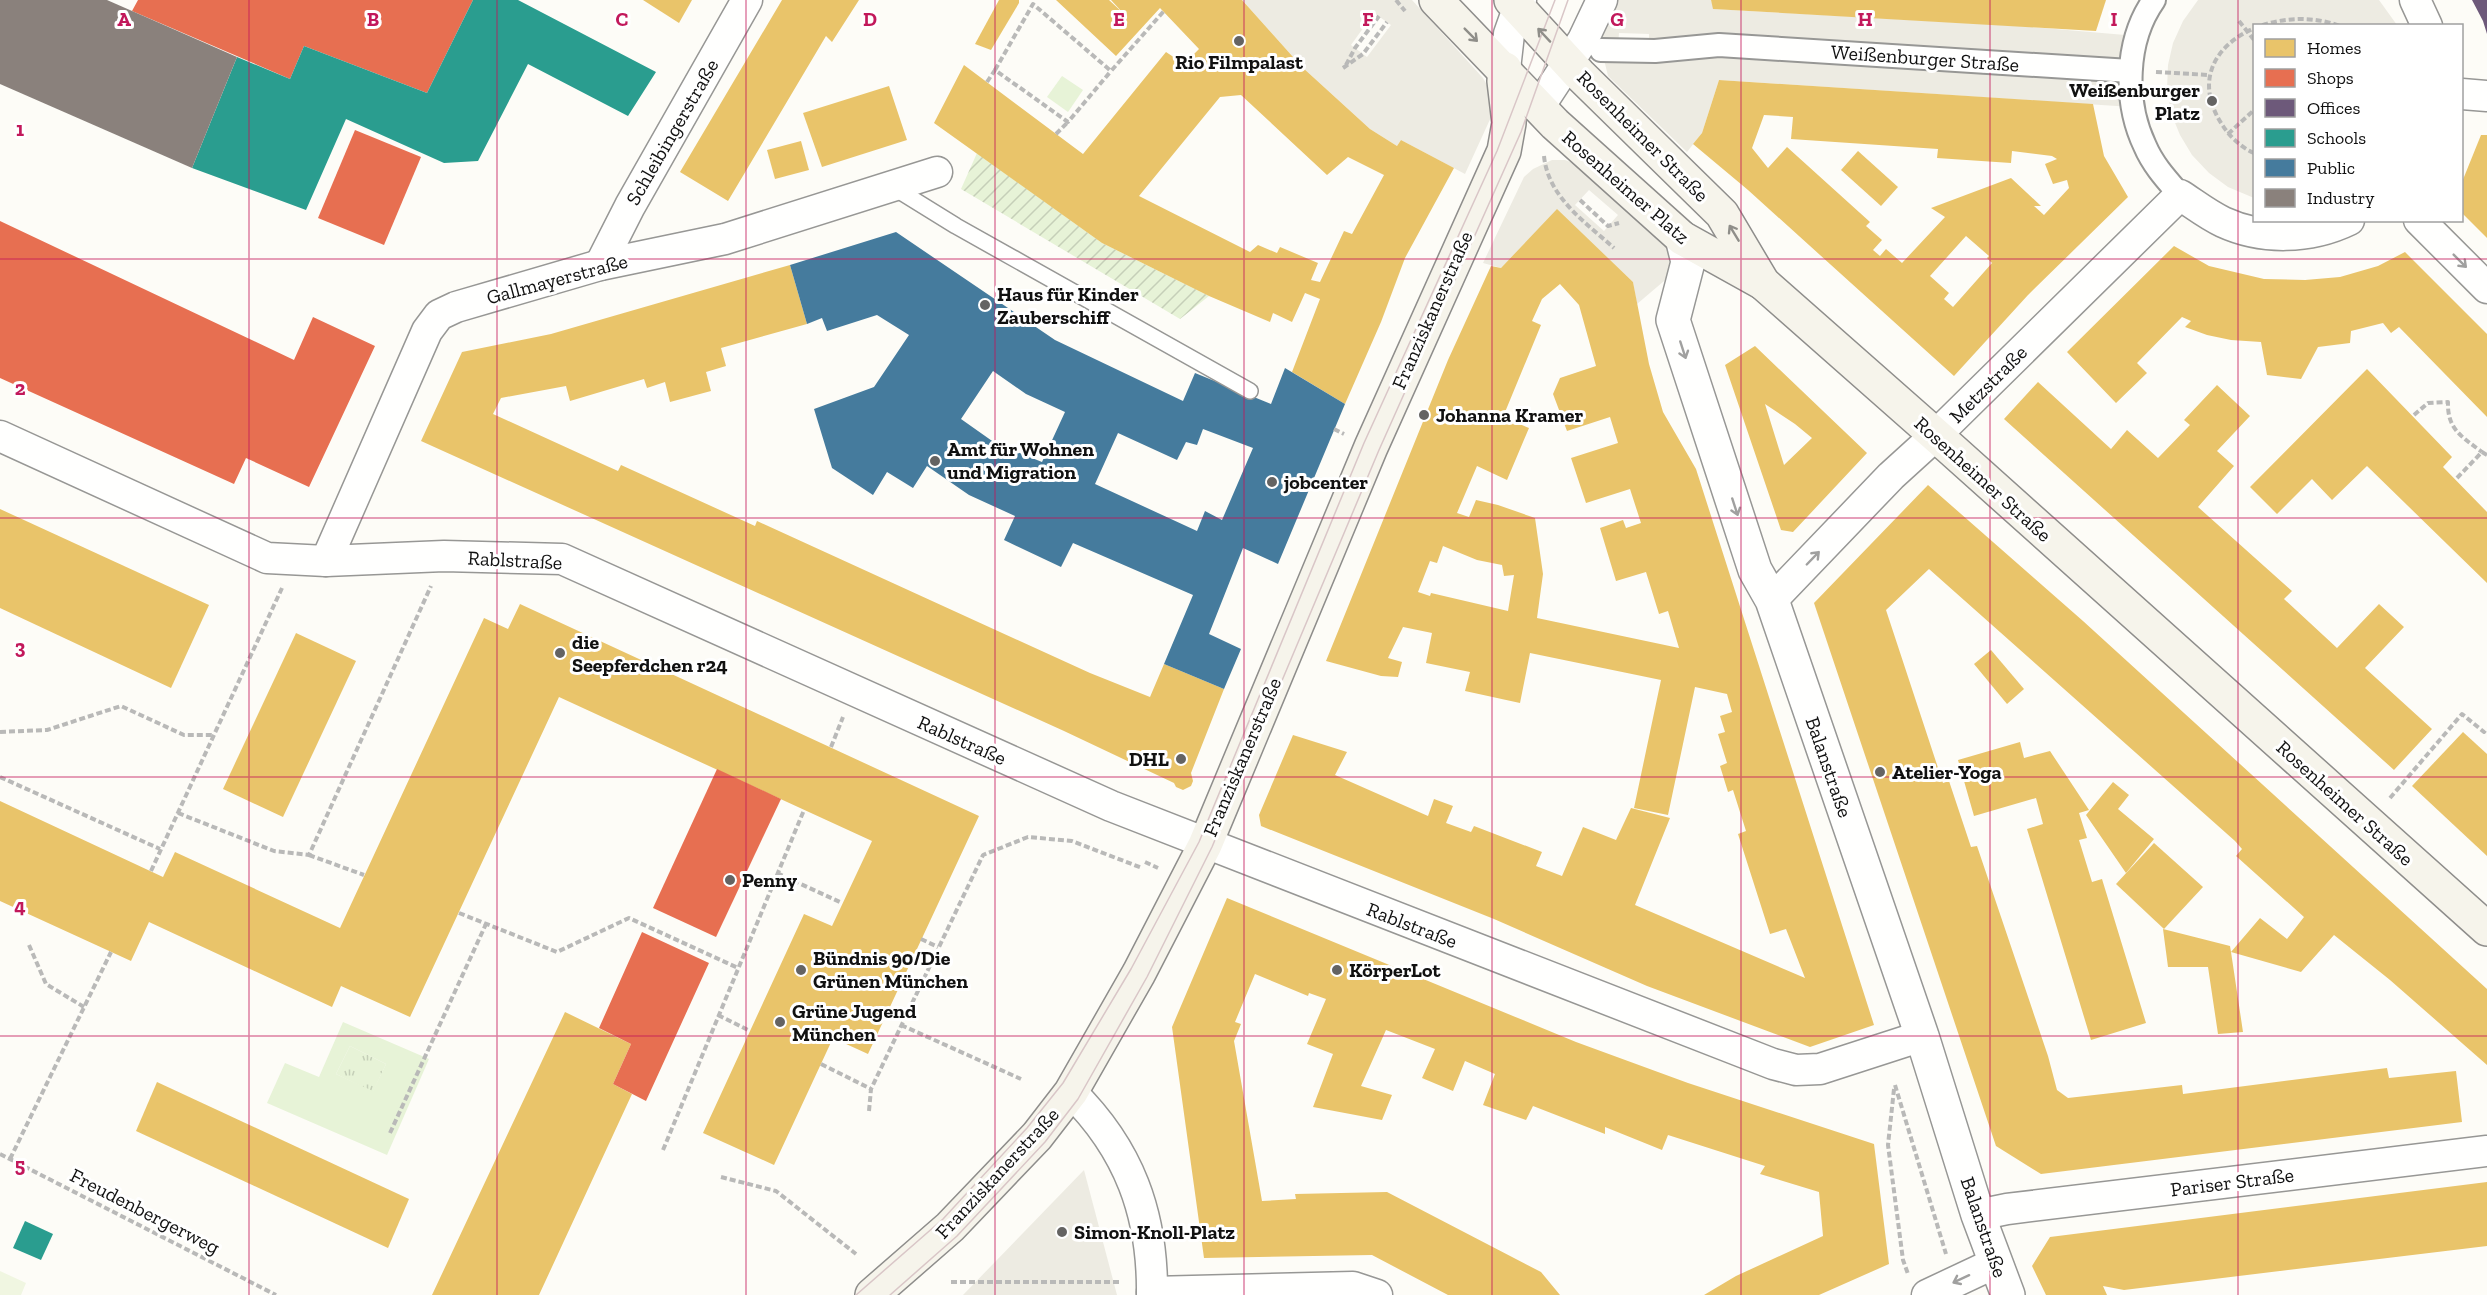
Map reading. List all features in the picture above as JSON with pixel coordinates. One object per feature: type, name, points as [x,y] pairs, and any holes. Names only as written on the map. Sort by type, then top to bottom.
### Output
[{"type":"main road","points":[[1436,0],[1505,69]]},
{"type":"main road","name":"Rosenheimer Straße","points":[[1517,3],[1569,62],[1722,213],[1763,283],[2487,929]]},
{"type":"main road","name":"Rosenheimer Platz","points":[[1505,69],[1539,107],[1682,238],[1763,283]]},
{"type":"main road","name":"Franziskanerstraße","points":[[872,1295],[950,1227],[1037,1136],[1071,1092],[1139,973],[1206,845],[1371,447],[1504,151],[1509,123],[1504,81],[1505,69]]},
{"type":"main road","name":"Franziskanerstraße","points":[[1504,151],[1539,107]]},
{"type":"street","name":"Schleibingerstraße","points":[[600,265],[630,206],[747,0]]},
{"type":"street","points":[[1539,107],[1569,62],[1602,0]]},
{"type":"street","points":[[2154,0],[2137,36],[2130,71],[2132,107],[2144,146],[2160,172],[2180,195],[2222,222],[2250,231],[2279,235],[2309,233],[2343,222]]},
{"type":"street","points":[[2415,0],[2426,24]]},
{"type":"street","points":[[1505,69],[1509,34],[1517,3]]},
{"type":"street","name":"Weißenburger Straße","points":[[1601,50],[1655,51],[1719,45],[2130,71]]},
{"type":"street","points":[[2463,94],[2487,96]]},
{"type":"street","name":"Gallmayerstraße","points":[[326,561],[426,331],[439,315],[456,307],[600,265],[725,240],[937,172]]},
{"type":"street","name":"Metzstraße","points":[[1772,600],[1891,476],[1935,436],[2180,195]]},
{"type":"street","points":[[2421,222],[2487,288]]},
{"type":"street","name":"Balanstraße","points":[[1682,238],[1688,262],[1673,320],[1755,570],[1772,600],[1922,1036],[1978,1215],[2008,1295]]},
{"type":"street","name":"Rablstraße","points":[[0,436],[267,558],[326,561],[444,556],[562,559],[1065,787],[1206,845],[1773,1064],[1796,1070],[1820,1069],[1922,1036]]},
{"type":"street","points":[[1071,1092],[1096,1116],[1118,1151],[1138,1192],[1148,1232],[1152,1289],[1353,1287],[1377,1295]]},
{"type":"street","name":"Pariser Straße","points":[[1978,1215],[2029,1206],[2487,1151]]},
{"type":"street","points":[[1918,1286],[1954,1282],[1995,1263]]},
{"type":"lane","points":[[893,187],[956,226],[1250,391]]},
{"type":"path","points":[[987,82],[1033,4],[1112,71]]},
{"type":"path","points":[[1056,134],[1164,11]]},
{"type":"path","points":[[1379,15],[1344,67],[1363,54],[1387,22]]},
{"type":"path","points":[[2232,28],[2247,16]]},
{"type":"path","points":[[2333,19],[2338,24]]},
{"type":"path","points":[[2239,21],[2253,39]]},
{"type":"path","points":[[2219,45],[2214,54],[2209,75],[2210,96],[2217,116],[2228,134],[2253,152]]},
{"type":"path","points":[[994,70],[1068,122]]},
{"type":"path","points":[[2130,71],[2209,75]]},
{"type":"path","points":[[2228,134],[2253,111]]},
{"type":"path","points":[[1543,149],[1551,186],[1572,210],[1614,248]]},
{"type":"path","points":[[1580,200],[1608,226],[1620,223]]},
{"type":"path","points":[[2415,415],[2428,403],[2448,402],[2450,425],[2487,456]]},
{"type":"path","points":[[2457,478],[2482,452]]},
{"type":"path","points":[[309,855],[444,556]]},
{"type":"path","points":[[150,871],[295,560]]},
{"type":"path","points":[[0,732],[47,730],[121,706],[184,735],[214,735]]},
{"type":"path","points":[[2367,824],[2462,714],[2484,732],[2487,728]]},
{"type":"path","points":[[0,777],[160,849]]},
{"type":"path","points":[[663,1150],[804,810]]},
{"type":"path","points":[[178,813],[273,851],[309,855],[364,875]]},
{"type":"path","points":[[870,1111],[871,1089],[983,855],[1028,837],[1072,841],[1142,868]]},
{"type":"path","points":[[777,873],[842,903]]},
{"type":"path","points":[[459,913],[557,952],[629,918],[738,968]]},
{"type":"path","points":[[390,1133],[486,924]]},
{"type":"path","points":[[921,939],[938,947]]},
{"type":"path","points":[[29,945],[46,984],[84,1007]]},
{"type":"path","points":[[9,1159],[111,952]]},
{"type":"path","points":[[718,1015],[750,1031]]},
{"type":"path","points":[[901,1025],[1021,1079]]},
{"type":"path","points":[[821,1064],[871,1089]]},
{"type":"path","points":[[1918,1286],[1903,1260],[1888,1145],[1895,1085],[1954,1282]]},
{"type":"path","name":"Freudenbergerweg","points":[[0,1154],[276,1295]]},
{"type":"path","points":[[721,1177],[776,1191],[856,1254]]},
{"type":"path","points":[[951,1282],[1152,1289]]},
{"type":"green space","points":[[1062,76],[1083,90],[1068,112],[1047,97]]},
{"type":"green space","points":[[977,153],[1102,243],[1209,296],[1180,319],[961,189]]},
{"type":"green space","points":[[343,1022],[429,1059],[387,1155],[267,1103],[285,1063],[319,1077]],"holes":[[[350,1046],[386,1064],[373,1091],[336,1074]]]},
{"type":"green space","points":[[350,1046],[386,1064],[373,1092],[336,1074]]},
{"type":"green space","points":[[0,1271],[26,1283],[21,1295],[0,1295]]},
{"type":"shaded area","points":[[1242,0],[1412,0],[1483,78],[1493,96],[1492,115],[1465,174],[1401,140],[1397,146],[1370,129],[1302,67]],"holes":[[[1374,13],[1391,25],[1367,57],[1351,45]]]},
{"type":"shaded area","points":[[1615,0],[1711,0],[1714,9],[2019,26],[2137,36],[2132,107],[1719,80],[1702,133],[1687,152],[1608,76],[1601,47],[1605,25]],"holes":[[[1619,33],[1649,34],[1649,48],[1618,47]]]},
{"type":"shaded area","name":"Weißenburger Platz","points":[[2198,0],[2379,0],[2396,24],[2253,24],[2253,198],[2228,187],[2209,173],[2192,155],[2171,113],[2167,89],[2168,65],[2173,43],[2183,21]]},
{"type":"shaded area","points":[[1552,160],[1565,160],[1578,165],[1670,246],[1677,270],[1637,304],[1633,282],[1557,210],[1501,268],[1483,263],[1524,177],[1533,169]],"holes":[[[1589,190],[1618,215],[1604,231],[1575,205]]]},
{"type":"shaded area","name":"Simon-Knoll-Platz","points":[[1084,1170],[1117,1295],[963,1295]]},
{"type":"building: Homes","points":[[643,0],[692,0],[679,23]]},
{"type":"building: Homes","points":[[782,0],[859,0],[832,42],[826,36],[728,201],[680,172]]},
{"type":"building: Homes","points":[[999,0],[1019,0],[1019,3],[991,50],[975,44]]},
{"type":"building: Homes","points":[[1056,0],[1109,0],[1123,13],[1111,0],[1242,0],[1302,67],[1370,129],[1397,146],[1401,140],[1454,168],[1405,258],[1381,322],[1345,404],[1292,372],[1320,299],[1305,293],[1292,322],[1273,313],[1270,322],[1209,296],[1102,243],[934,123],[964,65],[1083,154],[1166,52],[1184,64],[1199,49],[1160,8],[1116,56]],"holes":[[[1241,95],[1327,175],[1348,157],[1384,175],[1352,234],[1344,231],[1320,282],[1311,280],[1318,263],[1280,247],[1277,253],[1258,245],[1250,252],[1139,196],[1220,97]]]},
{"type":"building: Homes","points":[[1711,0],[2106,0],[2096,31],[1713,9]]},
{"type":"building: Homes","points":[[1719,80],[2093,104],[2104,156],[2128,197],[2028,295],[1954,376],[1748,190],[1693,144],[1702,133]],"holes":[[[1764,115],[1793,117],[1791,139],[1938,149],[1937,158],[2011,163],[2012,151],[2052,156],[2057,159],[2045,164],[2053,184],[2067,180],[2069,188],[2044,215],[2034,206],[2041,206],[2011,178],[1931,208],[1945,217],[1902,263],[1886,249],[1880,256],[1873,250],[1882,240],[1866,226],[1870,222],[1787,147],[1768,168],[1752,148]],[[1966,236],[1989,256],[1987,258],[1992,263],[1953,307],[1944,299],[1949,293],[1930,276]]]},
{"type":"building: Homes","points":[[889,86],[907,140],[822,167],[803,113]]},
{"type":"building: Homes","points":[[2481,135],[2487,135],[2487,238],[2463,214],[2463,180]]},
{"type":"building: Homes","points":[[801,141],[809,170],[775,179],[767,150]]},
{"type":"building: Homes","points":[[1858,151],[1898,187],[1881,206],[1841,170]]},
{"type":"building: Homes","points":[[1557,209],[1633,282],[1649,364],[1663,412],[1696,469],[1874,1025],[1810,1047],[1647,986],[1494,919],[1261,826],[1259,815],[1293,735],[1347,752],[1335,775],[1428,816],[1434,799],[1453,806],[1446,823],[1471,832],[1474,826],[1542,852],[1536,866],[1562,876],[1583,827],[1616,840],[1631,808],[1670,818],[1635,905],[1805,978],[1786,929],[1770,934],[1738,834],[1746,831],[1733,790],[1728,792],[1720,766],[1727,763],[1718,734],[1725,732],[1720,716],[1732,712],[1727,694],[1695,687],[1668,815],[1634,808],[1661,680],[1530,653],[1520,703],[1465,691],[1470,672],[1426,663],[1432,633],[1403,627],[1388,658],[1402,662],[1398,677],[1381,676],[1326,661],[1448,360],[1491,266],[1501,268]],"holes":[[[1560,284],[1579,305],[1596,366],[1560,378],[1553,394],[1567,431],[1610,417],[1618,443],[1571,458],[1586,503],[1630,489],[1641,523],[1626,528],[1623,520],[1600,528],[1616,581],[1646,572],[1659,614],[1668,611],[1679,648],[1537,618],[1543,574],[1535,518],[1476,500],[1469,517],[1457,513],[1477,466],[1507,480],[1529,428],[1503,417],[1541,325],[1532,321],[1542,299]],[[1443,546],[1477,560],[1502,565],[1504,576],[1514,575],[1508,611],[1418,592],[1430,561],[1437,563]]]},
{"type":"building: Homes","points":[[2174,246],[2209,266],[2264,279],[2305,280],[2340,277],[2378,266],[2405,252],[2487,334],[2487,417],[2399,327],[2391,333],[2383,323],[2351,331],[2350,343],[2318,347],[2301,379],[2267,375],[2261,342],[2231,340],[2207,335],[2185,327],[2191,321],[2182,317],[2137,363],[2147,373],[2116,403],[2067,352]]},
{"type":"building: Homes","points":[[790,265],[807,324],[721,348],[726,366],[706,372],[711,391],[670,402],[665,382],[647,388],[644,379],[570,401],[566,386],[501,398],[493,414],[618,471],[621,465],[755,526],[757,521],[1090,673],[1150,697],[1164,664],[1224,689],[1191,773],[1193,781],[1191,786],[1183,790],[1176,787],[1174,783],[1064,731],[421,441],[462,352],[551,334]]},
{"type":"building: Homes","points":[[1755,346],[1867,453],[1793,532],[1781,530],[1725,365]],"holes":[[[1765,404],[1812,438],[1784,465]]]},
{"type":"building: Homes","points":[[2367,369],[2452,457],[2443,467],[2487,512],[2487,583],[2367,466],[2332,500],[2312,479],[2277,514],[2250,487]]},
{"type":"building: Homes","points":[[2038,382],[2111,449],[2127,430],[2158,458],[2190,425],[2184,420],[2217,385],[2250,416],[2217,451],[2234,466],[2198,507],[2292,591],[2284,599],[2337,648],[2379,604],[2404,627],[2365,668],[2432,729],[2394,770],[2004,419]]},
{"type":"building: Homes","points":[[1928,485],[2083,621],[2487,989],[2487,1065],[2390,980],[2334,935],[2301,972],[2231,952],[2260,918],[2287,939],[2304,917],[2236,856],[2242,849],[2235,841],[1929,569],[1886,610],[1943,783],[1949,781],[1971,847],[1977,846],[2048,1056],[2057,1090],[2068,1098],[2182,1085],[2183,1094],[2387,1068],[2389,1078],[2456,1071],[2462,1122],[2041,1174],[1996,1146],[1814,603]]},
{"type":"building: Homes","points":[[0,509],[209,605],[171,688],[0,608]]},
{"type":"building: Homes","points":[[520,604],[979,816],[868,1054],[833,1038],[774,1165],[703,1133],[804,914],[832,926],[872,841],[559,697],[410,1017],[341,986],[332,1007],[149,922],[131,961],[0,901],[0,801],[163,877],[175,852],[340,928],[484,618],[508,629]]},
{"type":"building: Homes","points":[[296,633],[356,661],[283,817],[223,789]]},
{"type":"building: Homes","points":[[1991,650],[2024,689],[2007,704],[1974,664]]},
{"type":"building: Homes","points":[[2463,732],[2487,754],[2487,856],[2412,786]]},
{"type":"building: Homes","points":[[2020,742],[2024,758],[2050,751],[2089,810],[2079,813],[2087,838],[2079,840],[2092,882],[2102,879],[2146,1023],[2091,1040],[2027,829],[2043,824],[2036,798],[1974,816],[1958,760]]},
{"type":"building: Homes","points":[[2113,782],[2129,795],[2118,809],[2154,839],[2126,873],[2086,815]]},
{"type":"building: Homes","points":[[2154,843],[2203,887],[2164,929],[2116,884]]},
{"type":"building: Homes","points":[[1227,898],[1576,1042],[1688,1083],[1874,1144],[1889,1264],[1819,1295],[1704,1295],[1736,1276],[1823,1236],[1819,1192],[1760,1174],[1765,1166],[1668,1135],[1662,1150],[1605,1127],[1605,1134],[1533,1106],[1526,1120],[1483,1105],[1495,1074],[1465,1061],[1453,1091],[1422,1078],[1435,1049],[1386,1030],[1361,1086],[1392,1095],[1382,1120],[1313,1107],[1333,1054],[1307,1044],[1326,999],[1309,993],[1308,996],[1255,974],[1235,1022],[1241,1024],[1234,1041],[1262,1201],[1296,1199],[1295,1194],[1387,1192],[1541,1272],[1560,1295],[1448,1295],[1372,1255],[1204,1258],[1172,1027]]},
{"type":"building: Homes","points":[[2163,929],[2230,946],[2243,1032],[2218,1034],[2208,967],[2168,967]]},
{"type":"building: Homes","points":[[565,1012],[631,1044],[613,1084],[632,1094],[539,1295],[432,1295]]},
{"type":"building: Homes","points":[[157,1082],[409,1199],[388,1248],[136,1131]]},
{"type":"building: Homes","points":[[2487,1182],[2487,1246],[2124,1290],[2103,1286],[2107,1295],[2046,1295],[2032,1266],[2050,1237]]},
{"type":"building: Shops","points":[[138,0],[473,0],[427,93],[304,46],[290,79],[132,11]]},
{"type":"building: Shops","points":[[355,130],[421,157],[384,245],[318,218]]},
{"type":"building: Shops","points":[[0,221],[294,360],[313,317],[375,346],[309,487],[246,458],[234,484],[0,378]]},
{"type":"building: Shops","points":[[717,769],[781,799],[716,937],[653,908]]},
{"type":"building: Shops","points":[[642,932],[709,963],[646,1101],[613,1084],[631,1044],[599,1028]]},
{"type":"building: Offices","points":[[2472,0],[2487,0],[2487,34],[2483,21]]},
{"type":"building: Schools","points":[[473,0],[518,0],[656,72],[628,116],[528,64],[478,161],[444,163],[346,119],[306,210],[192,168],[237,57],[290,79],[304,46],[427,93]]},
{"type":"building: Schools","points":[[25,1221],[53,1234],[41,1260],[13,1248]]},
{"type":"building: Public","name":"Amt für Wohnen und Migration","points":[[896,232],[1055,340],[1183,401],[1195,373],[1271,404],[1285,368],[1345,404],[1278,564],[1243,548],[1209,634],[1241,649],[1224,689],[1164,664],[1193,595],[1073,543],[1061,567],[1004,540],[1015,516],[969,495],[927,466],[913,488],[887,472],[873,495],[832,468],[814,409],[874,387],[909,335],[877,315],[827,331],[822,318],[807,324],[790,265]],"holes":[[[993,371],[1026,394],[1065,412],[1042,462],[995,443],[961,419]],[[1203,429],[1253,448],[1222,520],[1205,511],[1197,531],[1095,484],[1118,433],[1177,460],[1186,442],[1197,445]]]},
{"type":"building: Industry","points":[[0,0],[107,0],[237,57],[192,168],[0,84]]},
{"type":"tram line","points":[[856,1295],[943,1219],[1027,1128],[1063,1083],[1131,969],[1199,842],[1364,443],[1497,151],[1555,0]]},
{"type":"tram line","points":[[890,1295],[957,1236],[1045,1142],[1078,1099],[1147,977],[1212,847],[1379,450],[1521,132],[1568,0]]},
{"type":"place","name":"Rio Filmpalast","points":[[1239,41]]},
{"type":"place","name":"Weißenburger Platz","points":[[2212,101]]},
{"type":"place","name":"Haus für Kinder Zauberschiff","points":[[985,305]]},
{"type":"place","name":"Johanna Kramer","points":[[1424,415]]},
{"type":"place","name":"Amt für Wohnen und Migration","points":[[935,461]]},
{"type":"place","name":"jobcenter","points":[[1272,482]]},
{"type":"place","name":"die Seepferdchen r24","points":[[560,653]]},
{"type":"place","name":"DHL","points":[[1181,759]]},
{"type":"place","name":"Atelier-Yoga","points":[[1880,772]]},
{"type":"place","name":"Penny","points":[[730,880]]},
{"type":"place","name":"Bündnis 90/Die Grünen München","points":[[801,970]]},
{"type":"place","name":"KörperLot","points":[[1337,970]]},
{"type":"place","name":"Grüne Jugend München","points":[[780,1022]]},
{"type":"place","name":"Simon-Knoll-Platz","points":[[1062,1232]]}]
